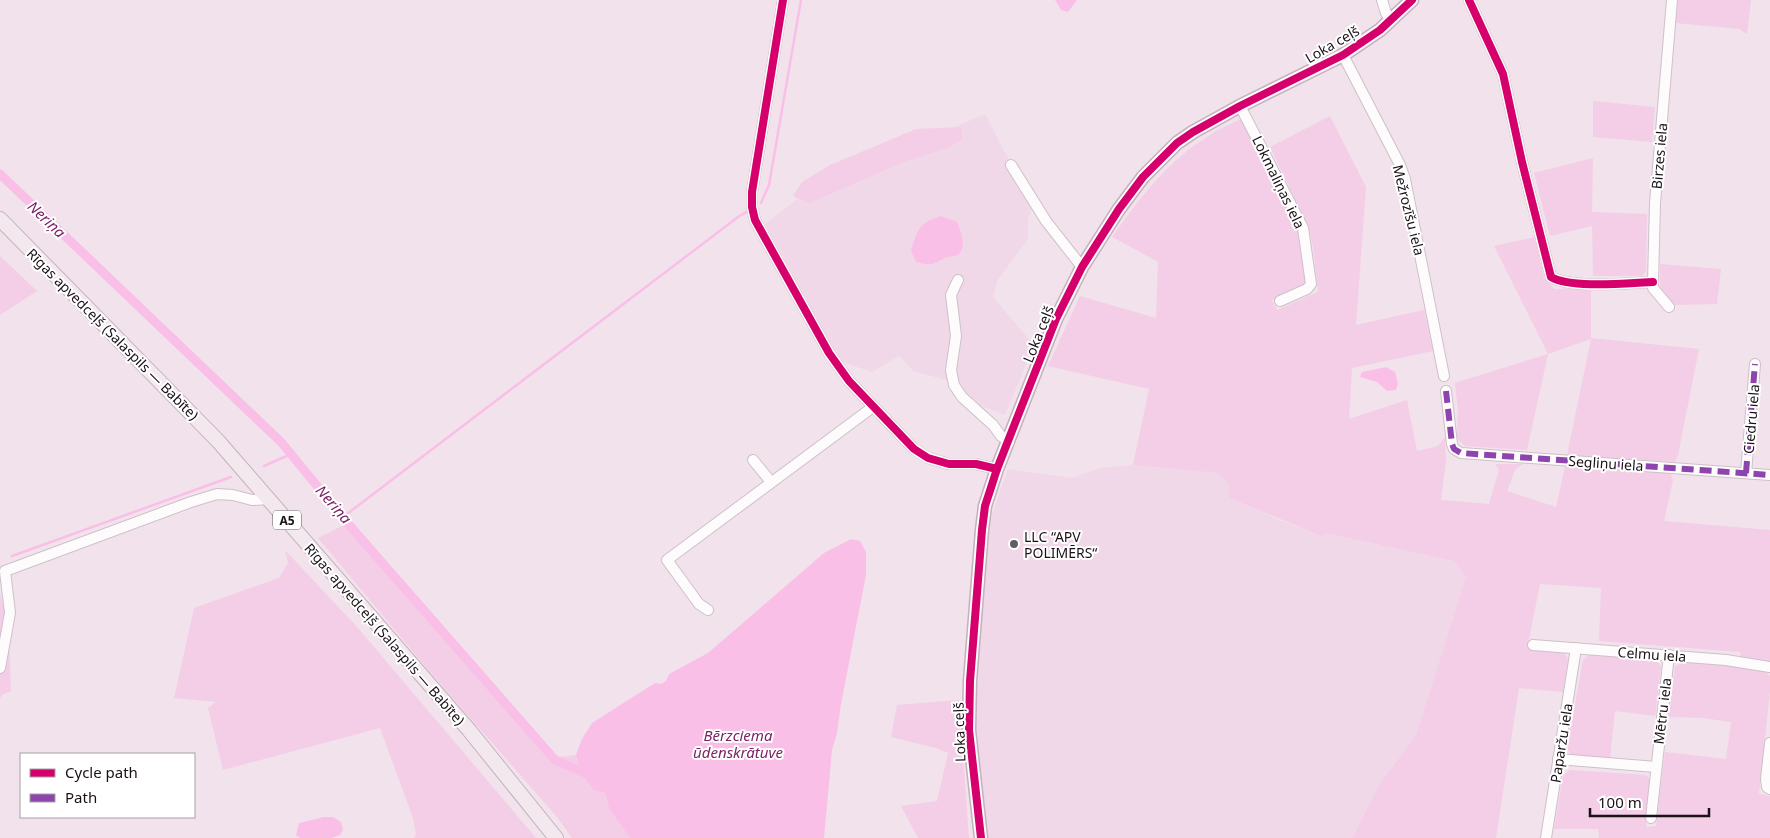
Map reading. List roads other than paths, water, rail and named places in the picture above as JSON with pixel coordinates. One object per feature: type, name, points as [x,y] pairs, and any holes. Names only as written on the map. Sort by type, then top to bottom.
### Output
[{"type":"highway","name":"Rīgas apvedceļš (Salaspils — Babīte)","points":[[0,219],[218,440],[468,730],[556,838]]},
{"type":"main road","name":"Loka ceļš","points":[[981,838],[969,730],[970,681],[985,506],[997,469],[1056,319],[1082,267],[1119,209],[1149,171],[1177,143],[1208,123],[1240,106],[1343,55],[1370,38],[1412,0]]},
{"type":"street","points":[[783,0],[752,192],[752,207],[755,220],[828,353],[849,381],[914,449],[928,458],[949,464],[976,464],[997,469]]},
{"type":"street","points":[[1382,0],[1391,21]]},
{"type":"street","points":[[1469,0],[1503,74],[1522,162],[1551,277],[1572,283],[1653,282],[1653,288],[1669,307]]},
{"type":"street","name":"Birzes iela","points":[[1653,282],[1655,203],[1672,0]]},
{"type":"street","name":"Mežrozīšu iela","points":[[1343,55],[1400,165],[1444,376]]},
{"type":"street","name":"Lokmaliņas iela","points":[[1240,106],[1303,228],[1311,284],[1307,290],[1280,301]]},
{"type":"street","points":[[1011,165],[1046,221],[1082,267]]},
{"type":"street","points":[[958,280],[951,295],[956,336],[951,370],[954,385],[962,397],[993,425],[1000,436],[1009,442]]},
{"type":"street","name":"Ciedru iela","points":[[1746,474],[1755,364]]},
{"type":"street","name":"Segliņu iela","points":[[1446,391],[1450,439],[1454,449],[1461,453],[1770,476]]},
{"type":"street","points":[[708,610],[699,604],[665,557],[771,482],[873,406]]},
{"type":"street","points":[[753,460],[771,482]]},
{"type":"street","points":[[0,668],[10,613],[5,571],[217,494],[233,495],[252,500],[269,499]]},
{"type":"street","name":"Celmu iela","points":[[1533,645],[1669,655],[1742,662],[1770,667]]},
{"type":"street","name":"Paparžu iela","points":[[1546,838],[1576,648]]},
{"type":"street","name":"Mētru iela","points":[[1651,818],[1669,655]]},
{"type":"street","points":[[1770,743],[1766,779],[1767,787],[1770,789]]},
{"type":"street","points":[[1558,759],[1656,767]]},
{"type":"water","points":[[1055,0],[1077,0],[1068,12],[1061,10]]},
{"type":"water","points":[[941,216],[957,222],[963,240],[962,249],[956,256],[946,257],[931,264],[916,262],[911,251],[917,233],[928,221]]},
{"type":"water","points":[[1386,367],[1395,372],[1398,384],[1396,390],[1387,391],[1377,382],[1360,377],[1362,372]]},
{"type":"water","name":"Bērzciema ūdenskrātuve","points":[[851,539],[860,541],[866,552],[866,575],[837,733],[832,750],[824,838],[630,838],[609,809],[606,795],[603,792],[594,790],[580,771],[576,755],[582,739],[592,723],[655,683],[661,684],[666,681],[669,674],[708,653],[824,553]]},
{"type":"water","points":[[324,817],[333,817],[341,822],[343,830],[340,835],[332,838],[300,838],[296,835],[299,823]]},
{"type":"waterway","points":[[761,203],[769,185],[801,0]]},
{"type":"waterway","name":"Neriņa","points":[[0,174],[281,442],[350,526],[555,760],[589,775]]},
{"type":"waterway","points":[[343,517],[748,211]]},
{"type":"waterway","points":[[264,466],[291,454]]},
{"type":"waterway","points":[[12,556],[231,477]]},
{"type":"place","name":"LLC “APV POLIMĒRS“","points":[[1014,544]]}]
